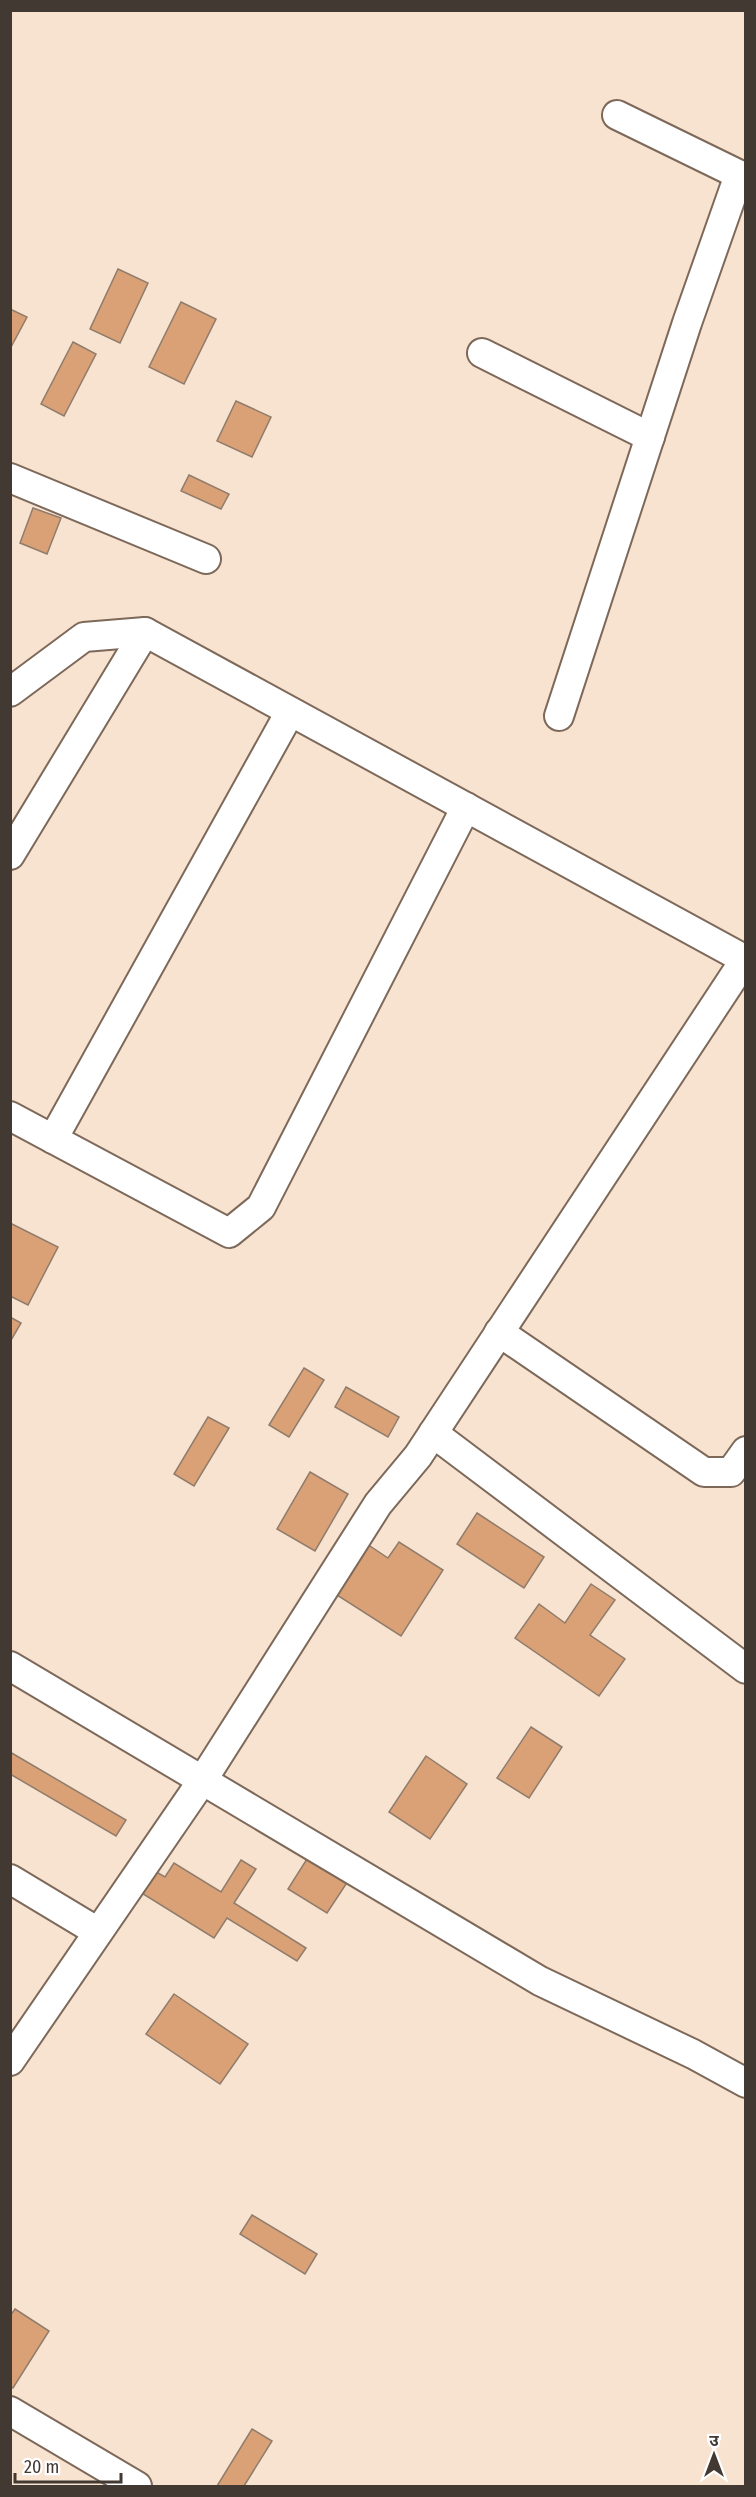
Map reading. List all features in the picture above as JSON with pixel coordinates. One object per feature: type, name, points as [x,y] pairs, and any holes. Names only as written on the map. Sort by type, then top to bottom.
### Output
[{"type":"street","points":[[559,716],[650,437],[742,176],[617,115]]},
{"type":"street","points":[[482,353],[650,437]]},
{"type":"street","points":[[10,478],[206,560]]},
{"type":"street","points":[[10,855],[145,632]]},
{"type":"street","points":[[10,692],[84,637],[145,632],[745,959],[418,1456],[378,1504],[202,1781],[10,2061]]},
{"type":"street","points":[[53,1139],[290,712]]},
{"type":"street","points":[[10,1116],[229,1233],[261,1207],[466,807]]},
{"type":"street","points":[[500,1332],[704,1472],[741,1468]]},
{"type":"street","points":[[433,1433],[746,1669]]},
{"type":"street","points":[[10,1666],[540,1981],[693,2054],[746,2083]]},
{"type":"street","points":[[10,1879],[98,1932]]},
{"type":"street","points":[[10,2410],[136,2487]]},
{"type":"building","points":[[118,269],[148,283],[120,343],[90,329]]},
{"type":"building","points":[[181,302],[216,319],[184,384],[149,367]]},
{"type":"building","points":[[10,309],[27,317],[10,349]]},
{"type":"building","points":[[73,342],[96,354],[64,416],[41,404]]},
{"type":"building","points":[[236,401],[271,417],[252,457],[217,441]]},
{"type":"building","points":[[189,475],[229,494],[221,509],[181,491]]},
{"type":"building","points":[[33,508],[61,518],[47,554],[20,543]]},
{"type":"building","points":[[10,1223],[58,1247],[28,1305],[10,1296]]},
{"type":"building","points":[[10,1317],[21,1323],[10,1342]]},
{"type":"building","points":[[304,1368],[324,1380],[289,1437],[269,1425]]},
{"type":"building","points":[[346,1387],[399,1417],[388,1437],[335,1407]]},
{"type":"building","points":[[208,1417],[229,1428],[194,1486],[174,1474]]},
{"type":"building","points":[[310,1472],[348,1494],[315,1551],[277,1529]]},
{"type":"building","points":[[477,1513],[544,1557],[524,1588],[457,1544]]},
{"type":"building","points":[[358,1538],[388,1558],[399,1542],[443,1570],[401,1636],[326,1588]]},
{"type":"building","points":[[591,1584],[615,1600],[590,1635],[625,1659],[599,1696],[515,1638],[539,1604],[565,1623]]},
{"type":"building","points":[[531,1727],[562,1747],[529,1798],[497,1778]]},
{"type":"building","points":[[10,1752],[126,1820],[116,1836],[10,1774]]},
{"type":"building","points":[[426,1756],[467,1784],[430,1839],[389,1812]]},
{"type":"building","points":[[312,1851],[352,1875],[327,1913],[288,1889]]},
{"type":"building","points":[[241,1860],[256,1869],[234,1903],[306,1948],[297,1961],[227,1918],[214,1938],[140,1892],[153,1870],[165,1877],[174,1863],[221,1892]]},
{"type":"building","points":[[174,1994],[248,2044],[220,2084],[146,2034]]},
{"type":"building","points":[[252,2215],[317,2254],[305,2274],[240,2234]]},
{"type":"building","points":[[15,2309],[49,2331],[13,2388],[10,2386],[10,2316]]},
{"type":"building","points":[[252,2429],[272,2441],[244,2486],[217,2486]]}]
